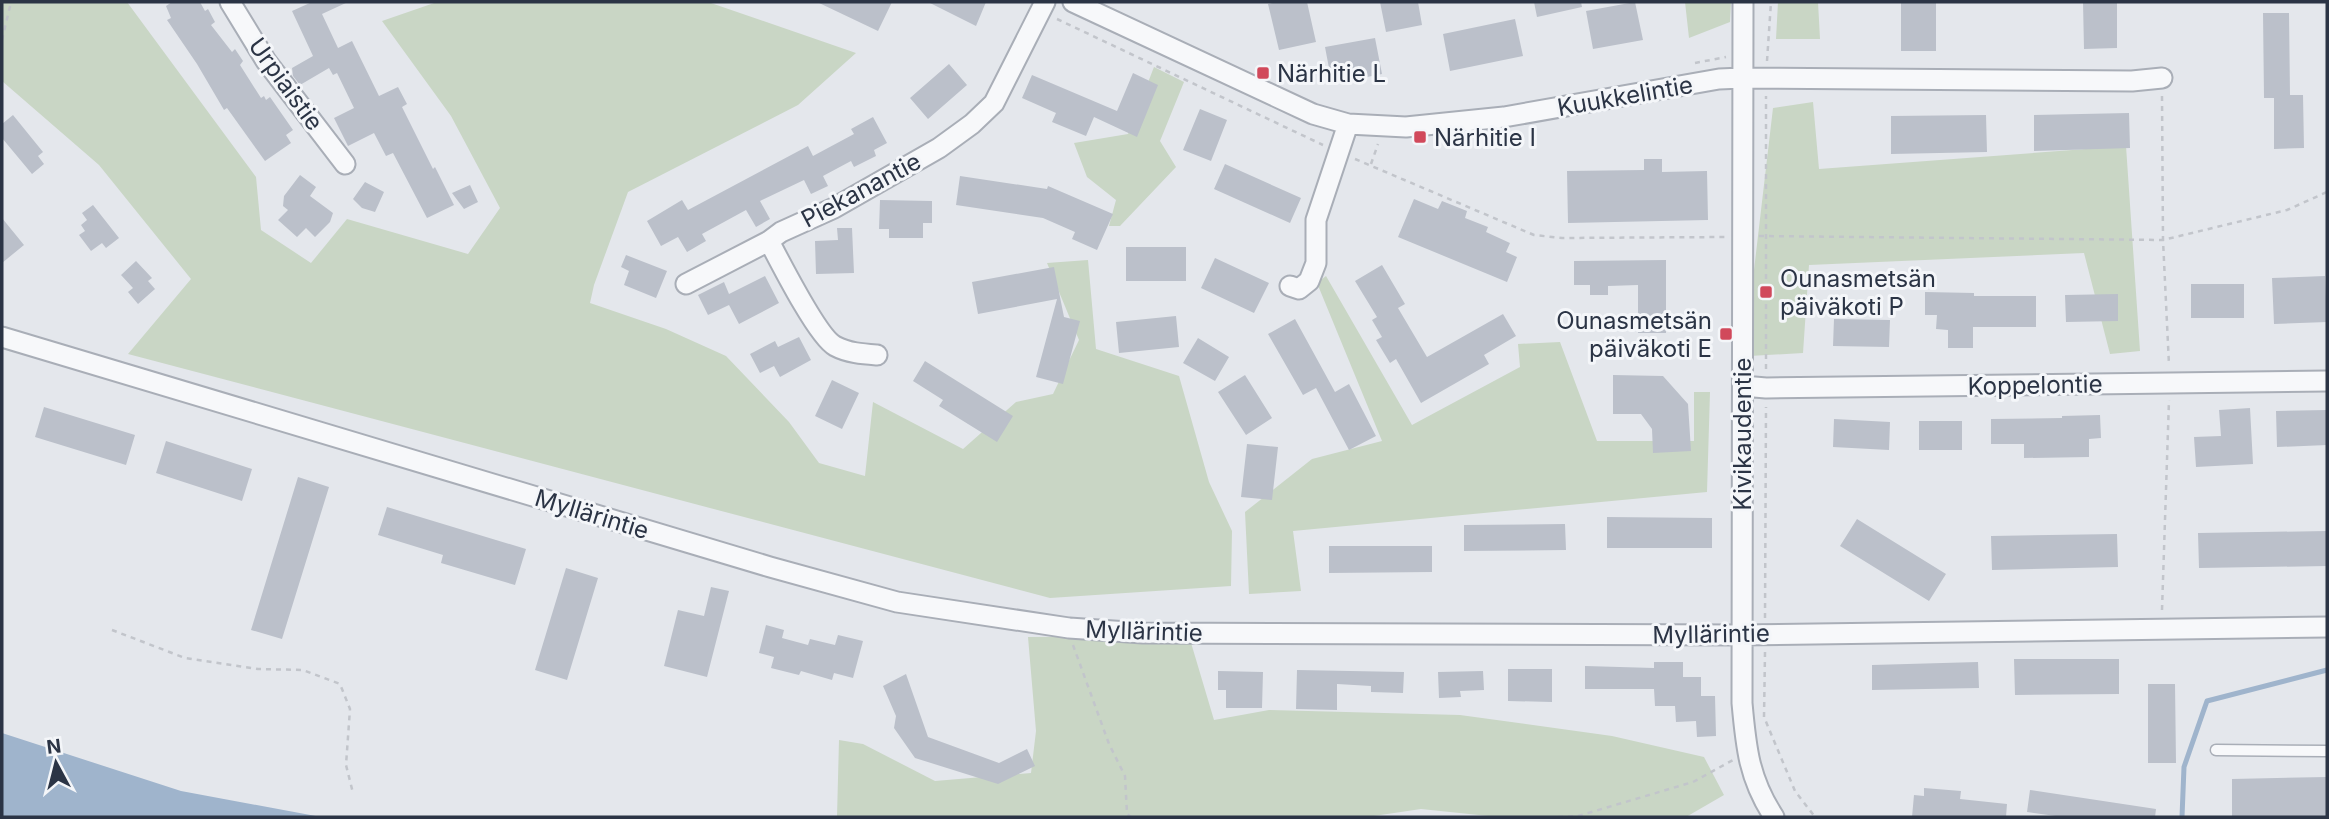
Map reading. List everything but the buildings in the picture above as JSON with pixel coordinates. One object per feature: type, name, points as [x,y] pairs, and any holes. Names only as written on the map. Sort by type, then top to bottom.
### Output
[{"type":"street","name":"Urpiaistie","points":[[230,2],[266,61],[345,164]]},
{"type":"street","name":"Kuukkelintie","points":[[1073,2],[1301,108],[1348,124],[1406,127],[1504,117],[1718,79],[2132,81],[2162,78]]},
{"type":"street","name":"Kivikaudentie","points":[[1743,2],[1742,703],[1752,775],[1774,817]]},
{"type":"street","name":"Piekanantie","points":[[686,284],[769,241],[780,232],[834,208],[939,148],[972,124],[993,103],[1043,6]]},
{"type":"street","points":[[1290,286],[1299,289],[1309,281],[1317,263],[1316,220],[1348,124]]},
{"type":"street","points":[[769,241],[803,304],[832,345],[857,354],[877,355]]},
{"type":"street","name":"Myllärintie","points":[[2,337],[783,571],[897,602],[1069,628],[1157,634],[1741,635],[2327,627]]},
{"type":"street","name":"Koppelontie","points":[[1743,386],[1766,388],[2327,381]]},
{"type":"lane","points":[[2216,750],[2327,751]]},
{"type":"path","points":[[2,40],[11,2]]},
{"type":"path","points":[[1771,2],[1766,78],[1764,717],[1795,791],[1815,817]]},
{"type":"path","points":[[1043,6],[1338,152],[1534,235],[1562,238],[1766,235],[2162,240],[2287,210],[2327,192]]},
{"type":"path","points":[[2161,631],[2167,514],[2169,383],[2162,240],[2162,78]]},
{"type":"path","points":[[1371,165],[1380,138]]},
{"type":"path","points":[[1069,628],[1076,657],[1109,744],[1125,776],[1127,814],[1130,817]]},
{"type":"path","points":[[112,630],[185,658],[258,669],[303,670],[340,684],[349,709],[345,765],[353,793]]},
{"type":"path","points":[[1558,817],[1578,816],[1693,782],[1728,764],[1747,750]]},
{"type":"green space","points":[[2,2],[127,2],[256,177],[261,230],[311,263],[347,219],[468,254],[500,208],[451,116],[382,21],[437,2],[708,2],[856,53],[798,105],[628,192],[590,303],[666,329],[726,356],[789,422],[819,463],[865,476],[873,402],[963,449],[1016,402],[1053,394],[1079,340],[1047,263],[1088,260],[1096,349],[1179,376],[1209,482],[1232,531],[1231,586],[1050,598],[128,354],[191,279],[99,165],[2,81]]},
{"type":"green space","points":[[1685,2],[1731,2],[1730,22],[1689,38]]},
{"type":"green space","points":[[1778,2],[1818,2],[1820,39],[1776,39]]},
{"type":"green space","points":[[1154,67],[1184,82],[1160,141],[1176,167],[1120,226],[1109,226],[1116,200],[1087,177],[1074,143],[1128,134]]},
{"type":"green space","points":[[1813,102],[1819,169],[2126,146],[2140,351],[2110,354],[2084,253],[1809,265],[1803,353],[1749,356],[1754,270],[1773,108]]},
{"type":"green space","points":[[1326,276],[1412,425],[1520,367],[1518,344],[1560,342],[1597,441],[1694,441],[1694,392],[1710,392],[1707,492],[1293,531],[1301,591],[1249,594],[1245,512],[1312,459],[1382,441],[1317,283]]},
{"type":"green space","points":[[1189,636],[1214,720],[1269,710],[1460,715],[1612,736],[1704,757],[1724,795],[1686,817],[1498,817],[1421,809],[1367,817],[837,817],[839,740],[863,744],[935,781],[1031,773],[1036,731],[1028,637]]},
{"type":"water","points":[[2,733],[181,791],[321,817],[2,817]]},
{"type":"waterway","points":[[2182,817],[2184,767],[2207,701],[2327,670]]},
{"type":"place","name":"Närhitie L","points":[[1263,73]]},
{"type":"place","name":"Närhitie I","points":[[1420,137]]},
{"type":"place","name":"Ounasmetsän päiväkoti P","points":[[1766,292]]},
{"type":"place","name":"Ounasmetsän päiväkoti E","points":[[1726,334]]}]
